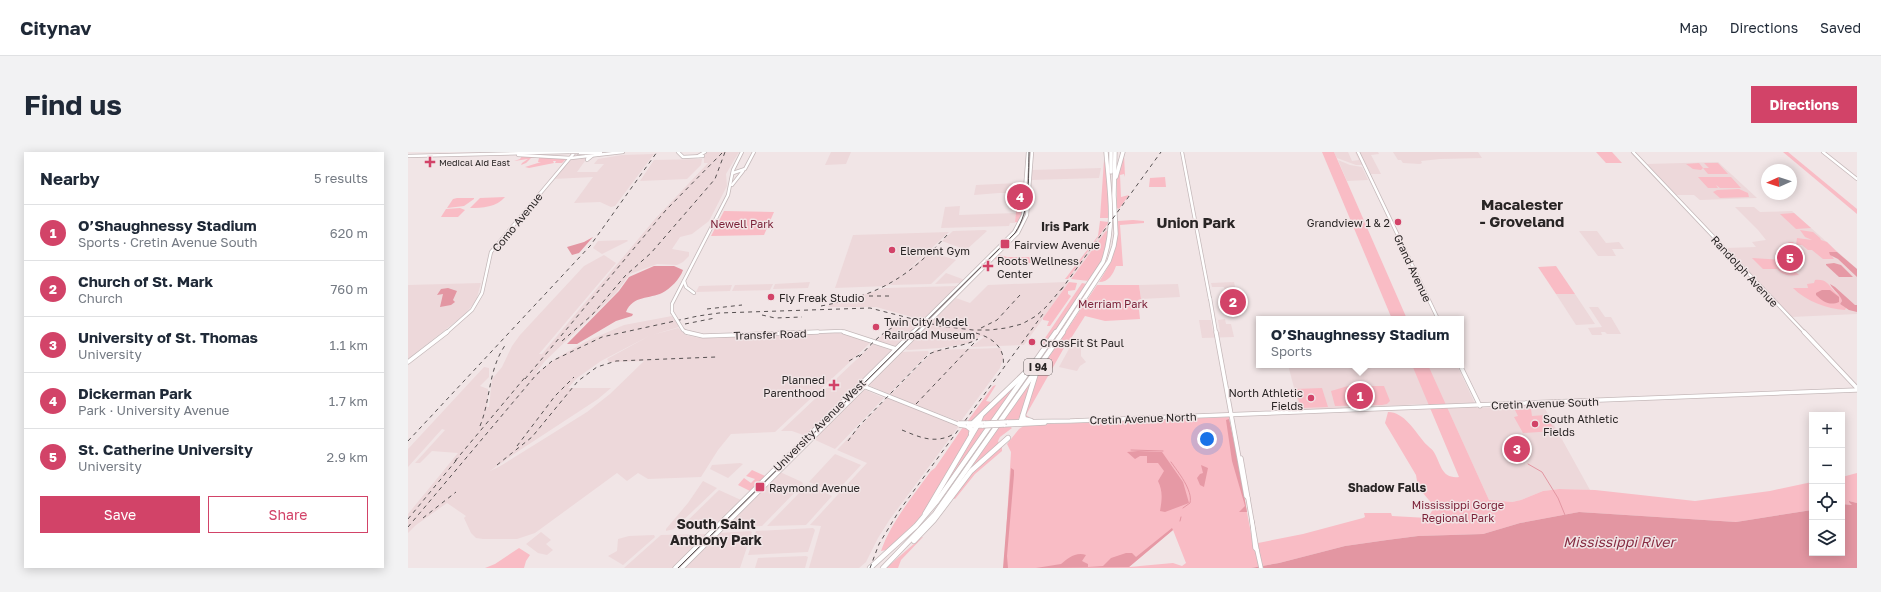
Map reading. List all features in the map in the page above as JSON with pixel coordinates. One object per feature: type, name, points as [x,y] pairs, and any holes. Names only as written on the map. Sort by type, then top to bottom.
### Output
[{"type":"highway","points":[[1105,152],[1109,171],[1110,198]]},
{"type":"highway","name":"I 94","points":[[1111,152],[1110,198],[1113,215]]},
{"type":"highway","name":"I 94","points":[[883,568],[935,514],[1037,368],[1109,261],[1115,242],[1113,215],[1115,152]]},
{"type":"highway","points":[[1114,201],[1116,177],[1123,152]]},
{"type":"highway","name":"I 94","points":[[870,568],[907,535],[925,516],[1036,362],[1103,262],[1111,242],[1113,223]]},
{"type":"highway","points":[[925,516],[940,488],[979,424],[981,416],[1036,362]]},
{"type":"highway","points":[[1021,421],[1037,368]]},
{"type":"highway","points":[[1023,415],[1024,419],[1031,422]]},
{"type":"highway","points":[[966,425],[972,431],[969,439]]},
{"type":"highway","points":[[901,550],[908,547],[926,530],[967,477],[988,454],[1008,438]]},
{"type":"main road","points":[[502,152],[505,154],[570,158],[623,152]]},
{"type":"main road","points":[[408,156],[494,155],[544,152]]},
{"type":"main road","points":[[577,152],[613,152]]},
{"type":"main road","name":"Como Avenue","points":[[408,362],[456,325],[472,310],[482,293],[491,252],[557,172],[577,152]]},
{"type":"main road","points":[[505,154],[583,152]]},
{"type":"main road","points":[[678,152],[684,157],[703,156],[686,156],[683,155],[684,152]]},
{"type":"main road","points":[[698,156],[705,152]]},
{"type":"main road","points":[[731,187],[734,168],[742,152]]},
{"type":"main road","points":[[733,172],[740,171],[744,168],[753,152]]},
{"type":"main road","points":[[731,187],[745,169],[753,152]]},
{"type":"main road","name":"University Avenue West","points":[[675,568],[1015,231],[1023,215],[1028,152]]},
{"type":"main road","name":"University Avenue West","points":[[682,568],[1021,229],[1026,220],[1028,207],[1032,152]]},
{"type":"main road","points":[[1182,152],[1226,379],[1246,496],[1248,498],[1255,548],[1257,550],[1261,568]]},
{"type":"main road","name":"Grand Avenue","points":[[1358,152],[1437,316]]},
{"type":"main road","name":"Randolph Avenue","points":[[1633,152],[1857,389]]},
{"type":"main road","points":[[1824,152],[1857,178]]},
{"type":"main road","points":[[524,153],[569,153]]},
{"type":"main road","points":[[584,156],[588,157],[587,160],[595,155]]},
{"type":"main road","points":[[590,157],[594,160]]},
{"type":"main road","points":[[734,168],[735,170],[740,171]]},
{"type":"main road","points":[[733,172],[745,169]]},
{"type":"main road","name":"Transfer Road","points":[[731,187],[678,294],[671,305],[672,312],[683,330],[690,334],[699,336],[844,332],[901,350]]},
{"type":"main road","points":[[684,281],[686,287],[694,293]]},
{"type":"main road","points":[[1461,368],[1480,406]]},
{"type":"main road","name":"Cretin Avenue North","points":[[860,385],[958,424],[966,425],[1232,415]]},
{"type":"main road","name":"Cretin Avenue South","points":[[1232,415],[1480,406],[1857,389]]},
{"type":"main road","name":"Cretin Avenue North","points":[[1005,423],[1021,421],[1055,422]]},
{"type":"shaded area","points":[[707,152],[739,152],[726,174],[727,186],[709,221],[692,234],[680,237],[672,249],[689,252],[689,256],[677,265],[657,264],[630,274],[616,293],[545,361],[535,374],[555,359],[585,342],[624,325],[672,316],[679,327],[652,335],[678,328],[686,335],[699,338],[838,333],[849,335],[870,343],[775,432],[731,434],[718,450],[701,477],[648,479],[638,473],[627,481],[617,473],[535,533],[517,539],[476,538],[471,533],[464,518],[466,516],[447,503],[416,525],[408,533],[408,514],[458,453],[432,451],[420,463],[415,463],[445,430],[442,429],[408,467],[408,449],[484,367],[489,368],[489,377],[480,386],[488,389],[487,407],[489,407],[492,379],[502,367],[512,346],[520,335],[584,266],[604,255],[616,263],[539,354],[542,354],[655,219],[708,163],[704,163],[704,157]],"holes":[[[649,336],[607,359],[609,362],[644,361],[610,394],[587,412],[490,471],[598,399],[611,388],[568,388],[577,378],[601,361]]]},
{"type":"shaded area","points":[[831,152],[851,152],[846,164],[825,165]]},
{"type":"shaded area","points":[[1334,152],[1348,152],[1352,161],[1359,160],[1355,152],[1378,152],[1379,154],[1371,155],[1381,174],[1371,174],[1366,165],[1356,165],[1337,158]]},
{"type":"shaded area","points":[[1393,152],[1478,152],[1482,158],[1440,159],[1421,161],[1422,163],[1420,164],[1403,163],[1401,160],[1398,160]]},
{"type":"shaded area","points":[[654,154],[615,206],[611,207],[600,202],[574,203],[593,177],[553,179],[570,159],[586,157],[587,158],[577,172],[597,172],[604,164],[594,164],[598,159],[622,155]]},
{"type":"shaded area","points":[[702,159],[701,165],[687,179],[640,181],[654,160]]},
{"type":"shaded area","points":[[1338,160],[1350,165],[1362,167],[1368,180],[1347,181]]},
{"type":"shaded area","points":[[1718,162],[1757,198],[1700,200],[1694,195],[1676,195],[1647,164]]},
{"type":"shaded area","points":[[1101,168],[1099,178],[1031,180],[1032,170]]},
{"type":"shaded area","points":[[1018,183],[1017,196],[1006,197],[1006,193],[974,195],[976,185]]},
{"type":"shaded area","points":[[960,206],[959,215],[1016,213],[1015,223],[1010,223],[1009,226],[941,228],[945,207]]},
{"type":"shaded area","points":[[1735,207],[1754,207],[1760,212],[1792,211],[1857,269],[1857,314],[1791,317],[1726,248],[1756,247],[1752,242],[1766,240]]},
{"type":"shaded area","points":[[1106,227],[1109,227],[1071,278],[1069,278]]},
{"type":"shaded area","points":[[953,231],[987,231],[966,250],[942,241]]},
{"type":"shaded area","points":[[1579,231],[1597,231],[1606,243],[1619,242],[1624,249],[1612,249],[1616,256],[1598,256]]},
{"type":"shaded area","points":[[949,232],[899,278],[887,286],[835,288],[853,235]]},
{"type":"shaded area","points":[[598,241],[628,241],[602,254],[593,248]]},
{"type":"shaded area","points":[[930,252],[956,260],[931,284],[890,285]]},
{"type":"shaded area","points":[[1829,252],[1837,252],[1857,269],[1857,277],[1838,259],[1830,255]]},
{"type":"shaded area","points":[[1834,263],[1841,265],[1853,277],[1839,277],[1826,265]]},
{"type":"shaded area","points":[[946,273],[965,280],[962,283],[935,284]]},
{"type":"shaded area","points":[[810,282],[808,288],[773,289],[775,284]]},
{"type":"shaded area","points":[[1069,282],[1024,345],[971,347],[984,337],[981,336],[970,343],[941,348],[907,350],[905,348],[956,298],[970,303],[988,285]]},
{"type":"shaded area","points":[[1234,282],[1237,296],[1226,296],[1224,287],[1212,287],[1211,283]]},
{"type":"shaded area","points":[[481,283],[476,301],[464,315],[408,359],[408,285]]},
{"type":"shaded area","points":[[773,284],[770,290],[732,291],[735,285]]},
{"type":"shaded area","points":[[1178,284],[1180,297],[1141,299],[1139,285]]},
{"type":"shaded area","points":[[1830,284],[1855,305],[1857,305],[1857,312],[1849,310],[1840,304],[1842,301],[1839,295]]},
{"type":"shaded area","points":[[732,285],[730,291],[696,292],[699,286]]},
{"type":"shaded area","points":[[958,286],[923,320],[876,307],[828,307],[829,305],[885,288]]},
{"type":"shaded area","points":[[1556,294],[1575,294],[1595,324],[1576,325]]},
{"type":"shaded area","points":[[1589,307],[1598,307],[1605,317],[1611,317],[1621,334],[1607,334],[1605,332],[1601,332],[1602,335],[1592,335],[1588,328],[1602,327]]},
{"type":"shaded area","points":[[1225,319],[1226,324],[1231,324],[1234,337],[1202,338],[1199,320],[1211,320],[1213,332],[1220,332],[1218,320]]},
{"type":"shaded area","points":[[914,322],[921,323],[896,347],[876,341],[893,326]]},
{"type":"shaded area","points":[[873,344],[893,351],[806,436],[792,431],[781,431]]},
{"type":"shaded area","points":[[1081,346],[1081,356],[1086,362],[1080,366],[1077,371],[1059,367],[1070,347]]},
{"type":"shaded area","points":[[1001,348],[1003,358],[1000,368],[961,421],[890,395],[934,350]]},
{"type":"shaded area","points":[[928,351],[929,353],[889,394],[868,385],[900,352]]},
{"type":"shaded area","points":[[1289,368],[1458,368],[1477,408],[1543,405],[1590,490],[1559,489],[1543,491],[1512,502],[1489,500],[1445,403],[1300,410]]},
{"type":"shaded area","points":[[863,389],[884,398],[835,449],[813,439]]},
{"type":"shaded area","points":[[888,397],[959,426],[890,519],[878,538],[866,562],[859,568],[809,568],[821,526],[810,525],[867,463],[837,450]]},
{"type":"shaded area","points":[[1229,419],[1247,512],[1239,512],[1245,506],[1232,461],[1226,420]]},
{"type":"shaded area","points":[[1127,452],[1162,452],[1183,482],[1189,503],[1165,512],[1160,511],[1162,496],[1158,481],[1164,471],[1158,463],[1147,463],[1147,456],[1140,456],[1135,459]]},
{"type":"shaded area","points":[[835,454],[861,465],[835,493],[809,482]]},
{"type":"shaded area","points":[[743,464],[728,478],[710,469],[712,465]]},
{"type":"shaded area","points":[[1201,465],[1208,468],[1204,487],[1200,485],[1197,478],[1203,473]]},
{"type":"shaded area","points":[[1011,468],[1014,470],[1014,475],[1007,556],[1008,568],[1003,568]]},
{"type":"shaded area","points":[[780,472],[802,482],[803,484],[762,526],[726,528]]},
{"type":"shaded area","points":[[703,481],[717,488],[674,529],[666,531],[666,529],[688,503]]},
{"type":"shaded area","points":[[808,484],[832,496],[806,525],[767,526]]},
{"type":"shaded area","points":[[719,490],[741,500],[713,529],[678,530]]},
{"type":"shaded area","points":[[813,528],[815,530],[808,552],[748,555],[756,531]]},
{"type":"shaded area","points":[[1172,528],[1173,530],[1129,567],[1036,568],[1061,564],[1072,556],[1079,554],[1086,555],[1082,561],[1088,564],[1088,567],[1103,566],[1111,558],[1126,553],[1132,553],[1136,557]]},
{"type":"shaded area","points":[[541,532],[551,540],[546,544],[553,550],[547,555],[538,553],[526,544]]},
{"type":"shaded area","points":[[752,532],[740,568],[684,568],[719,533]]},
{"type":"shaded area","points":[[707,534],[673,568],[624,568],[661,535]]},
{"type":"shaded area","points":[[654,535],[655,537],[623,565],[608,556],[617,551],[618,539],[629,536]]},
{"type":"shaded area","points":[[808,557],[805,568],[755,568],[758,558]]},
{"type":"green space","points":[[1322,152],[1334,152],[1406,316],[1391,316]]},
{"type":"green space","points":[[1596,152],[1612,152],[1622,163],[1606,163]]},
{"type":"green space","points":[[1783,152],[1788,152],[1857,209],[1857,214]]},
{"type":"green space","points":[[1124,154],[1125,177],[1124,174],[1120,175],[1121,197],[1129,195],[1119,209],[1117,208],[1117,179]]},
{"type":"green space","points":[[522,156],[543,156],[566,159],[562,163],[555,163],[556,161],[553,161],[554,163],[529,168],[525,167],[541,162],[538,162],[539,158],[531,158],[526,163],[521,165],[528,159],[514,161],[520,159]]},
{"type":"green space","points":[[1104,160],[1108,174],[1108,218],[1100,218]]},
{"type":"green space","points":[[1699,163],[1703,168],[1701,170],[1693,169],[1686,164]]},
{"type":"green space","points":[[1704,163],[1718,163],[1728,174],[1708,174],[1703,168],[1709,168]]},
{"type":"green space","points":[[1165,177],[1166,187],[1149,187],[1150,178]]},
{"type":"green space","points":[[1698,177],[1731,177],[1741,188],[1720,188],[1716,185],[1718,188],[1708,188]]},
{"type":"green space","points":[[1019,182],[1025,182],[1023,212],[1019,223],[1015,222]]},
{"type":"green space","points":[[1739,189],[1748,193],[1749,197],[1720,198],[1713,192],[1717,190]]},
{"type":"green space","points":[[505,197],[494,205],[470,208],[480,198]]},
{"type":"green space","points":[[453,199],[474,199],[464,206],[447,208]]},
{"type":"green space","points":[[460,208],[465,210],[458,217],[441,217],[446,209]]},
{"type":"green space","name":"Newell Park","points":[[724,211],[774,212],[764,235],[711,236]]},
{"type":"green space","points":[[1794,213],[1811,228],[1796,229],[1780,214]]},
{"type":"green space","points":[[1100,221],[1109,222],[1068,279],[1065,279],[1098,236]]},
{"type":"green space","points":[[1118,221],[1144,221],[1144,223],[1120,225],[1123,266],[1116,266],[1112,275],[1108,279],[1099,282],[1114,253]]},
{"type":"green space","points":[[1800,230],[1813,232],[1821,240],[1827,242],[1837,252],[1829,252],[1834,259],[1823,259],[1812,250],[1808,250],[1802,245],[1796,245],[1797,238],[1812,240],[1805,237]]},
{"type":"green space","points":[[1106,231],[1110,232],[1102,260],[1089,281],[1071,279]]},
{"type":"green space","points":[[1788,242],[1793,242],[1796,245],[1791,245]]},
{"type":"green space","name":"Iris Park","points":[[999,255],[1007,257],[1031,257],[1034,260],[1031,263],[1011,264],[994,259]]},
{"type":"green space","points":[[1752,258],[1783,260],[1799,275],[1787,275],[1777,269],[1763,269]]},
{"type":"green space","points":[[1556,266],[1575,294],[1556,294],[1538,267]]},
{"type":"green space","points":[[1815,280],[1824,281],[1841,297],[1842,301],[1840,304],[1846,308],[1845,310],[1817,304],[1798,293],[1793,288],[1808,288],[1807,284],[1814,283]]},
{"type":"green space","points":[[1069,282],[1077,283],[1075,290],[1068,291],[1068,294],[1071,296],[1050,326],[1047,326],[1049,321],[1043,320],[1043,318]]},
{"type":"green space","points":[[1082,283],[1087,284],[1047,344],[1041,344]]},
{"type":"green space","name":"Merriam Park","points":[[1097,285],[1139,285],[1141,299],[1138,300],[1140,319],[1105,321],[1085,316],[1068,343],[1058,343]]},
{"type":"green space","points":[[1065,346],[1026,415],[1029,417],[1028,419],[1024,417],[1036,375],[1056,347]]},
{"type":"green space","name":"Mississippi Gorge Regional Park","points":[[1413,368],[1429,368],[1489,500],[1512,502],[1543,491],[1559,489],[1595,490],[1695,501],[1770,491],[1809,483],[1809,510],[1736,522],[1579,512],[1520,523],[1483,534],[1418,536],[1345,546],[1279,563],[1251,568],[1004,568],[1011,452],[1007,444],[1019,429],[1025,425],[1229,417],[1253,544],[1303,534],[1363,518],[1365,517],[1364,513],[1391,513],[1392,516],[1428,518],[1433,509],[1433,505],[1418,487],[1416,475],[1385,423],[1388,412],[1399,415],[1409,423],[1434,452],[1441,467],[1449,476],[1459,477]],"holes":[[[1173,530],[1186,563],[1182,566],[1173,563],[1129,567]]]},
{"type":"green space","points":[[1022,377],[991,421],[981,421],[982,418]]},
{"type":"green space","points":[[1032,381],[1020,417],[1017,420],[1004,420]]},
{"type":"green space","points":[[1012,383],[974,420],[967,422],[993,386],[996,385],[986,401],[991,402]]},
{"type":"green space","points":[[1348,386],[1384,386],[1390,401],[1387,404],[1382,405],[1335,406],[1331,391]]},
{"type":"green space","name":"North Athletic Fields","points":[[1322,388],[1328,407],[1301,408],[1295,389]]},
{"type":"green space","name":"South Athletic Fields","points":[[1531,409],[1532,416],[1546,415],[1555,431],[1523,433],[1514,417],[1518,416],[1515,410]]},
{"type":"green space","points":[[1000,426],[1009,426],[1012,428],[1000,437],[998,441],[999,444],[987,453],[962,480]]},
{"type":"green space","points":[[963,427],[971,430],[968,439],[963,445],[926,509],[916,522],[886,550],[881,551],[890,530],[903,510],[931,471],[935,468]]},
{"type":"green space","points":[[980,427],[987,427],[934,500],[977,429]]},
{"type":"green space","points":[[1002,446],[1002,451],[975,474],[955,499],[952,498],[972,472]]},
{"type":"green space","points":[[752,470],[765,476],[750,491],[738,485],[744,478],[751,483],[755,479],[746,476]]},
{"type":"green space","points":[[1857,473],[1857,503],[1849,501],[1853,505],[1845,504],[1845,476]]},
{"type":"green space","points":[[922,537],[901,560],[898,568],[886,568]]},
{"type":"green space","points":[[519,548],[530,555],[524,568],[485,568],[495,564]]},
{"type":"water","points":[[593,237],[579,253],[572,255],[567,247],[584,242]]},
{"type":"water","points":[[654,266],[674,266],[683,270],[677,280],[662,293],[642,298],[633,303],[626,312],[633,314],[632,316],[616,321],[577,344],[567,344],[619,291],[629,277]]},
{"type":"water","points":[[448,288],[457,291],[453,300],[455,302],[451,305],[440,307],[443,294],[437,295],[441,289]]},
{"type":"water","points":[[1822,290],[1830,290],[1839,297],[1839,302],[1833,304],[1821,300],[1816,293]]},
{"type":"water","name":"Mississippi River","points":[[1849,502],[1857,503],[1857,568],[1251,568],[1279,563],[1345,546],[1418,536],[1483,534],[1520,523],[1579,512],[1736,522],[1809,510],[1809,556],[1845,556],[1845,504],[1852,505]]},
{"type":"waterway","points":[[1131,450],[1163,451]]},
{"type":"waterway","points":[[1171,462],[1184,481],[1189,493],[1190,503],[1183,508]]},
{"type":"waterway","points":[[1528,464],[1542,472],[1558,498],[1565,515]]},
{"type":"waterway","points":[[1180,521],[1181,517]]},
{"type":"tram line","points":[[678,568],[1015,233],[1024,214],[1028,194],[1029,152]]},
{"type":"railway","points":[[408,441],[590,246],[657,152]]},
{"type":"railway","points":[[525,379],[666,210],[723,152]]},
{"type":"railway","points":[[562,341],[592,315],[625,276],[651,253],[715,179],[725,152]]},
{"type":"railway","points":[[1061,290],[1161,152]]},
{"type":"railway","points":[[821,306],[860,296],[891,282],[906,273],[948,234]]},
{"type":"railway","points":[[408,527],[536,375],[552,361],[602,337],[698,316],[719,313],[870,308],[940,326],[973,330],[990,330],[1022,324],[1036,316],[1047,306],[1063,287]]},
{"type":"railway","points":[[981,328],[997,320],[1020,295]]},
{"type":"railway","points":[[869,296],[892,296]]},
{"type":"railway","points":[[707,309],[742,305]]},
{"type":"railway","points":[[870,568],[879,544],[899,511],[1043,314]]},
{"type":"railway","points":[[762,315],[775,318],[802,317]]},
{"type":"railway","points":[[685,324],[715,318]]},
{"type":"railway","points":[[863,353],[890,329],[913,321]]},
{"type":"railway","points":[[976,333],[988,338],[997,345],[1002,354],[1003,367]]},
{"type":"railway","points":[[848,441],[859,426],[929,354],[966,344],[978,339]]},
{"type":"railway","points":[[916,404],[974,343]]},
{"type":"railway","points":[[480,426],[484,416],[496,364],[506,344]]},
{"type":"railway","points":[[849,361],[863,353]]},
{"type":"railway","points":[[859,357],[863,353]]},
{"type":"railway","points":[[497,465],[532,437],[578,381],[597,367],[616,361],[716,357]]},
{"type":"railway","points":[[455,461],[527,375]]},
{"type":"railway","points":[[517,446],[555,396],[574,377]]},
{"type":"railway","points":[[902,430],[921,437],[933,439],[945,438],[952,435]]},
{"type":"railway","points":[[408,519],[459,457]]},
{"type":"railway","points":[[423,518],[456,492]]},
{"type":"place","name":"Medical Aid East","points":[[430,162]]},
{"type":"place","name":"Dickerman Park","points":[[1020,197]]},
{"type":"place","name":"Grandview 1 & 2","points":[[1398,222]]},
{"type":"place","name":"Fairview Avenue","points":[[1005,244]]},
{"type":"place","name":"Element Gym","points":[[892,250]]},
{"type":"place","name":"St. Catherine University","points":[[1790,258]]},
{"type":"place","name":"Roots Wellness Center","points":[[988,266]]},
{"type":"place","name":"Fly Freak Studio","points":[[771,297]]},
{"type":"place","name":"Church of St. Mark","points":[[1233,302]]},
{"type":"place","name":"Twin City Model Railroad Museum","points":[[876,327]]},
{"type":"place","name":"CrossFit St Paul","points":[[1032,342]]},
{"type":"place","name":"Planned Parenthood","points":[[834,385]]},
{"type":"place","name":"O’Shaughnessy Stadium","points":[[1360,396]]},
{"type":"place","name":"North Athletic Fields","points":[[1311,398]]},
{"type":"place","name":"South Athletic Fields","points":[[1535,424]]},
{"type":"place","name":"University of St. Thomas","points":[[1517,449]]},
{"type":"place","name":"Raymond Avenue","points":[[760,487]]},
{"type":"district","name":"Macalester - Groveland","points":[[1522,212]]},
{"type":"district","name":"Union Park","points":[[1196,222]]},
{"type":"district","name":"Iris Park","points":[[1065,226]]},
{"type":"district","name":"Shadow Falls","points":[[1387,487]]},
{"type":"district","name":"South Saint Anthony Park","points":[[716,532]]}]
